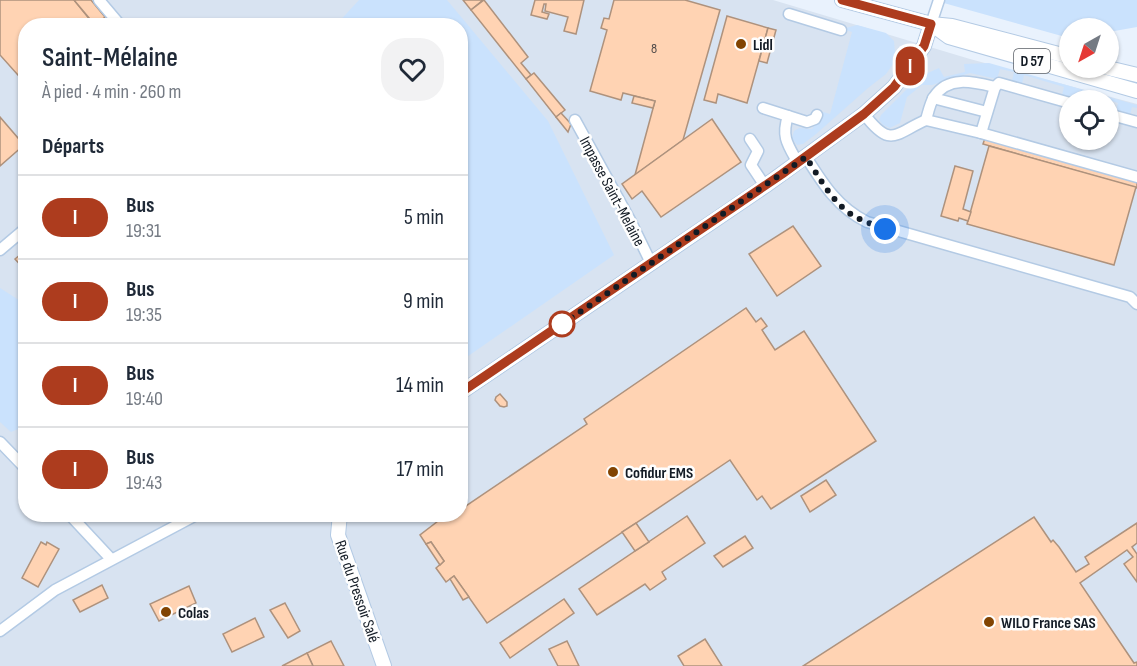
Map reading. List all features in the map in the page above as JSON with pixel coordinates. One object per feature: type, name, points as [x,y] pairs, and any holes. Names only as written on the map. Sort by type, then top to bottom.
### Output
[{"type":"main road","name":"D 57","points":[[842,0],[1059,54]]},
{"type":"main road","name":"D 57","points":[[931,24],[949,37],[1137,91]]},
{"type":"main road","points":[[468,388],[765,186],[864,114],[894,87],[909,67],[924,46],[931,24]]},
{"type":"main road","points":[[1119,71],[1137,75]]},
{"type":"main road","name":"Rue du Pressoir Salé","points":[[339,522],[338,535],[384,666]]},
{"type":"street","points":[[99,0],[114,18]]},
{"type":"street","points":[[931,24],[939,0]]},
{"type":"street","points":[[789,14],[841,30]]},
{"type":"street","points":[[864,114],[876,129],[890,135],[905,132],[926,120],[933,98],[942,88],[969,80],[995,87]]},
{"type":"street","points":[[981,133],[995,87],[999,83],[1059,100]]},
{"type":"street","points":[[933,98],[987,112]]},
{"type":"street","points":[[763,108],[807,122],[815,119],[817,115]]},
{"type":"street","points":[[788,116],[784,132],[787,141],[840,205],[852,215],[885,229],[1130,297],[1137,304]]},
{"type":"street","points":[[1119,117],[1137,122]]},
{"type":"street","name":"Impasse Saint-Melaine","points":[[575,120],[651,263]]},
{"type":"street","points":[[926,120],[1137,177]]},
{"type":"street","points":[[750,139],[758,151],[751,165],[765,186]]},
{"type":"street","points":[[0,250],[18,235]]},
{"type":"street","points":[[0,442],[18,461]]},
{"type":"street","points":[[76,522],[111,559]]},
{"type":"street","points":[[0,631],[55,590],[183,522]]},
{"type":"shaded area","points":[[0,0],[773,0],[970,59],[1085,90],[1059,90],[1059,150],[1119,150],[1119,99],[1137,104],[1137,666],[0,666]]},
{"type":"shaded area","points":[[359,0],[447,0],[462,18],[342,18]]},
{"type":"shaded area","points":[[933,0],[1137,0],[1137,27],[1119,30],[1119,18],[1059,18],[1059,35]]},
{"type":"shaded area","points":[[468,25],[548,121],[614,255],[468,356]]},
{"type":"shaded area","points":[[857,25],[886,33],[894,41],[893,64],[886,74],[816,134],[803,144],[797,145],[792,138],[794,131],[799,128],[812,129],[823,112],[830,114],[852,32],[846,28]]},
{"type":"shaded area","points":[[989,63],[1084,90],[1063,90],[1064,87],[1024,75],[1022,84],[1012,81],[1014,72],[1000,69],[997,79],[970,73],[932,85],[922,85],[907,97],[900,123],[890,128],[879,120],[881,115],[919,77],[939,68],[944,77],[965,72],[964,64]]},
{"type":"shaded area","points":[[1119,100],[1137,105],[1137,108],[1132,107],[1130,115],[1119,111]]},
{"type":"shaded area","points":[[0,288],[18,300],[18,429],[11,432],[0,422]]},
{"type":"building","points":[[0,0],[74,0],[89,18],[18,18],[18,75],[0,55]]},
{"type":"building","points":[[74,0],[91,0],[105,17],[89,18]]},
{"type":"building","points":[[463,0],[483,0],[471,10]]},
{"type":"building","points":[[484,0],[528,57],[521,63],[531,75],[526,79],[471,10]]},
{"type":"building","points":[[535,0],[584,0],[576,34],[564,31],[568,17],[545,11],[546,4],[542,12],[549,14],[547,19],[531,15]]},
{"type":"building","points":[[614,0],[685,0],[720,10],[683,140],[635,175],[655,101],[623,93],[621,100],[590,91],[607,30],[601,28],[604,18],[609,19]]},
{"type":"building","name":"Lidl","points":[[727,16],[768,28],[747,103],[718,94],[716,103],[704,100]]},
{"type":"building","points":[[768,28],[776,30],[767,63],[759,61]]},
{"type":"building","points":[[534,73],[565,110],[556,117],[526,79]]},
{"type":"building","points":[[634,96],[655,101],[653,108],[632,103]]},
{"type":"building","points":[[561,113],[571,124],[568,132],[556,117]]},
{"type":"building","points":[[0,117],[18,138],[18,150],[0,166]]},
{"type":"building","points":[[712,119],[741,162],[661,217],[642,191],[632,199],[622,184]]},
{"type":"building","points":[[987,132],[1137,175],[1137,188],[983,144]]},
{"type":"building","points":[[989,146],[1136,187],[1114,265],[967,224]]},
{"type":"building","points":[[955,166],[973,171],[963,209],[971,212],[968,221],[959,218],[958,221],[941,216]]},
{"type":"building","points":[[793,226],[821,266],[777,296],[749,254]]},
{"type":"building","name":"Cofidur EMS","points":[[746,308],[756,322],[761,318],[767,326],[762,330],[775,350],[804,331],[876,441],[771,509],[762,496],[757,500],[730,460],[487,623],[454,576],[446,582],[436,568],[444,561],[431,542],[426,544],[420,535],[437,522],[468,522],[468,505],[587,424],[584,419]]},
{"type":"building","points":[[500,394],[507,402],[507,406],[500,406],[495,400]]},
{"type":"building","points":[[826,480],[836,495],[810,512],[801,496]]},
{"type":"building","points":[[687,516],[705,543],[662,572],[666,579],[650,590],[645,584],[597,615],[579,589]]},
{"type":"building","name":"WILO France SAS","points":[[1034,517],[1076,572],[1089,564],[1085,557],[1137,523],[1137,543],[1132,547],[1137,554],[1137,582],[1124,564],[1133,557],[1127,550],[1080,583],[1134,663],[1137,662],[1137,666],[803,666]]},
{"type":"building","points":[[636,523],[649,542],[635,551],[622,532]]},
{"type":"building","points":[[745,536],[753,548],[723,567],[714,556]]},
{"type":"building","points":[[41,542],[46,545],[47,542],[59,549],[38,587],[22,578]]},
{"type":"building","points":[[431,542],[444,561],[440,565],[426,544]]},
{"type":"building","points":[[454,576],[469,597],[463,600],[450,579]]},
{"type":"building","points":[[102,585],[108,598],[80,612],[73,600]]},
{"type":"building","name":"Colas","points":[[189,586],[196,603],[159,621],[150,604]]},
{"type":"building","points":[[564,599],[574,613],[510,658],[500,643]]},
{"type":"building","points":[[285,603],[300,631],[288,638],[270,610]]},
{"type":"building","points":[[255,618],[264,637],[232,652],[223,634]]},
{"type":"building","points":[[705,639],[722,666],[684,666],[678,656]]},
{"type":"building","points":[[331,641],[344,666],[313,666],[307,653]]},
{"type":"building","points":[[567,641],[579,666],[558,666],[549,649]]},
{"type":"building","points":[[307,653],[313,666],[282,666]]},
{"type":"bus line","name":"I","points":[[468,388],[798,163],[864,114],[894,87],[924,46],[931,24],[842,0]]},
{"type":"place","name":"Lidl","points":[[741,44]]},
{"type":"place","name":"Cofidur EMS","points":[[613,472]]},
{"type":"place","name":"Colas","points":[[166,612]]},
{"type":"place","name":"WILO France SAS","points":[[989,622]]},
{"type":"route","points":[[562,324],[558,327],[806,157],[840,205],[852,215],[885,229]]}]
